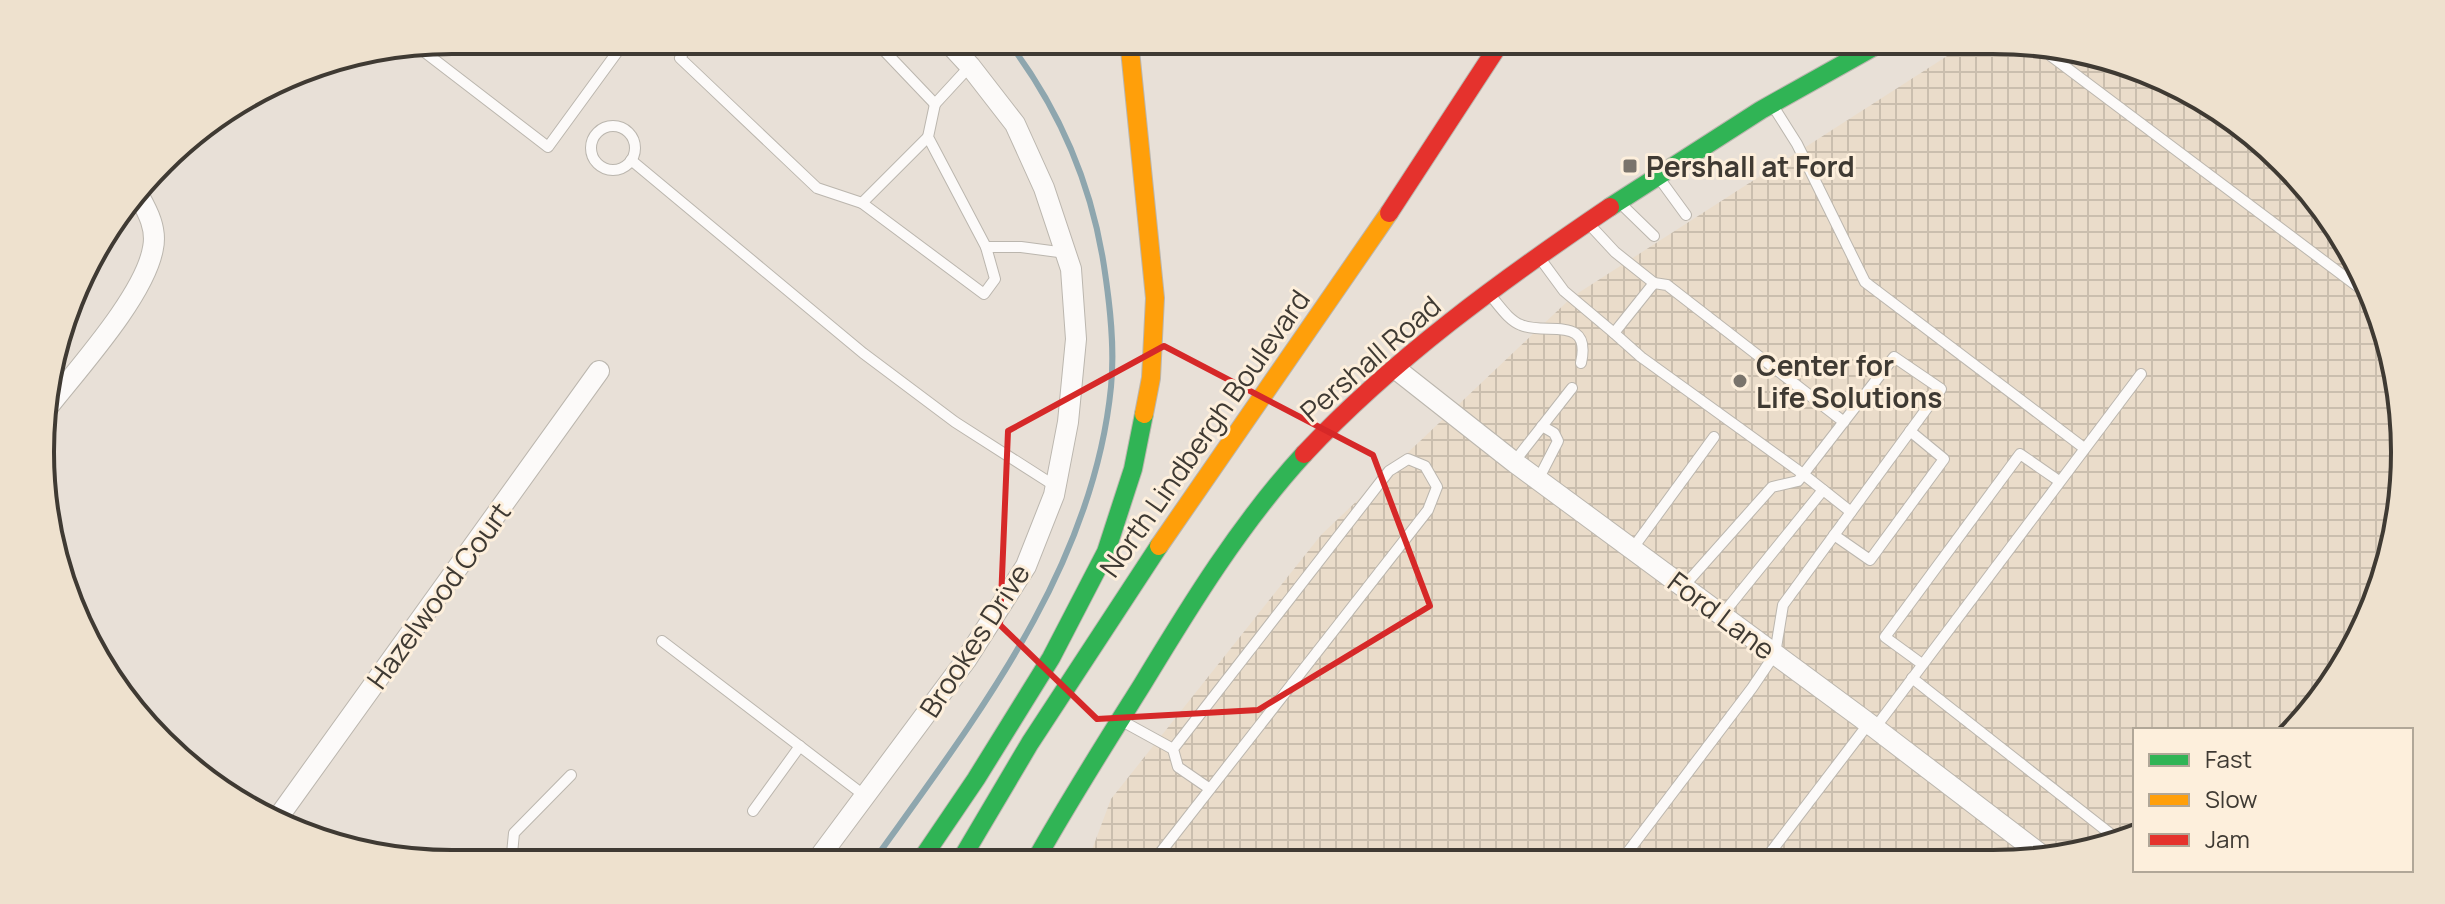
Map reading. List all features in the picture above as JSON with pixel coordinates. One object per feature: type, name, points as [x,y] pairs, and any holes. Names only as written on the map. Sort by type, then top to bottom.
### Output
[{"type":"main road","name":"North Lindbergh Boulevard","points":[[928,850],[1051,658],[1106,552],[1133,469],[1151,378],[1155,298],[1130,54]]},
{"type":"main road","name":"North Lindbergh Boulevard","points":[[967,850],[1017,763],[1177,517],[1337,290],[1493,54]]},
{"type":"main road","name":"Pershall Road","points":[[1041,850],[1202,588],[1274,488],[1308,449],[1396,369],[1488,293],[1538,257],[1657,175],[1772,103],[1861,54]]},
{"type":"street","name":"Brookes Drive","points":[[825,850],[966,660],[1026,566],[1055,486],[1068,422],[1076,339],[1071,269],[1044,188],[1015,124],[959,54]]},
{"type":"street","points":[[58,393],[138,289],[154,247],[152,219],[143,202]]},
{"type":"street","name":"Ford Lane","points":[[1396,369],[1514,462],[2033,848]]},
{"type":"street","name":"Hazelwood Court","points":[[282,812],[599,371]]},
{"type":"lane","points":[[428,55],[548,147],[616,54]]},
{"type":"lane","points":[[682,54],[680,58],[691,69],[817,188],[862,203],[984,294],[995,279],[986,247],[928,137]]},
{"type":"lane","points":[[887,54],[935,104]]},
{"type":"lane","points":[[2055,59],[2353,283]]},
{"type":"lane","points":[[862,203],[928,137],[935,104],[970,66]]},
{"type":"lane","points":[[1772,103],[1797,144],[1865,282],[2084,448]]},
{"type":"lane","points":[[609,126],[623,129],[633,139],[635,147],[631,160],[619,169],[599,165],[594,160],[591,146],[596,133],[609,126]]},
{"type":"lane","points":[[631,160],[874,362],[955,422],[1055,486]]},
{"type":"lane","points":[[1657,175],[1686,215]]},
{"type":"lane","points":[[1618,201],[1654,236]]},
{"type":"lane","points":[[1587,222],[1615,252],[1654,283],[1667,285],[1844,422]]},
{"type":"lane","points":[[986,247],[1021,247],[1066,253]]},
{"type":"lane","points":[[1538,257],[1564,291],[1641,357],[1851,512]]},
{"type":"lane","points":[[1614,333],[1654,283]]},
{"type":"lane","points":[[1488,293],[1516,323],[1528,328],[1571,331],[1580,338],[1584,349],[1581,363]]},
{"type":"lane","points":[[1629,850],[1775,654],[1783,605],[1941,389],[1894,357],[1798,481],[1772,487],[1683,587]]},
{"type":"lane","points":[[1773,850],[1912,678],[2141,374]]},
{"type":"lane","points":[[1514,462],[1572,388]]},
{"type":"lane","points":[[1538,480],[1558,441],[1554,433],[1542,426]]},
{"type":"lane","points":[[1834,535],[1870,560],[1944,459],[1910,431]]},
{"type":"lane","points":[[1633,548],[1714,437]]},
{"type":"lane","points":[[1922,664],[1885,637],[2020,454],[2059,481]]},
{"type":"lane","points":[[1162,850],[1428,510],[1437,487],[1425,466],[1408,459],[1389,471],[1173,749]]},
{"type":"lane","points":[[1722,615],[1823,490]]},
{"type":"lane","points":[[662,641],[865,796]]},
{"type":"lane","points":[[1912,678],[2109,832]]},
{"type":"lane","points":[[1120,719],[1173,749],[1178,767],[1210,789]]},
{"type":"lane","points":[[753,811],[800,746]]},
{"type":"lane","points":[[512,850],[514,833],[571,775]]},
{"type":"lane","points":[[2022,849],[2027,843]]},
{"type":"highlighted area","points":[[1164,346],[1373,455],[1430,606],[1258,710],[1097,719],[1000,625],[1008,431]]},
{"type":"shaded area","points":[[1950,54],[2045,57],[2121,75],[2192,107],[2255,153],[2309,210],[2350,276],[2377,349],[2390,426],[2388,504],[2370,580],[2338,651],[2309,694],[2279,728],[2133,728],[2133,824],[2071,842],[1993,850],[1092,850],[1111,799],[1321,535],[1572,297]]},
{"type":"waterway","points":[[881,850],[988,697],[1023,639],[1055,580],[1081,518],[1100,454],[1111,387],[1112,357],[1110,311],[1098,235],[1091,204],[1070,147],[1042,92],[1017,54]]},
{"type":"traffic: fast","points":[[1610,207],[1761,110],[1861,54]]},
{"type":"traffic: fast","points":[[928,850],[1051,658],[1106,552],[1133,469],[1144,414]]},
{"type":"traffic: fast","points":[[1042,850],[1198,595],[1259,508],[1304,454]]},
{"type":"traffic: fast","points":[[967,850],[1030,743],[1159,546]]},
{"type":"traffic: slow","points":[[1130,54],[1155,298],[1151,378],[1144,414]]},
{"type":"traffic: slow","points":[[1159,546],[1389,213]]},
{"type":"traffic: jam","points":[[1389,213],[1493,54]]},
{"type":"traffic: jam","points":[[1304,454],[1411,353],[1529,263],[1610,207]]},
{"type":"place","name":"Pershall at Ford","points":[[1630,166]]},
{"type":"place","name":"Center for Life Solutions","points":[[1740,381]]}]
